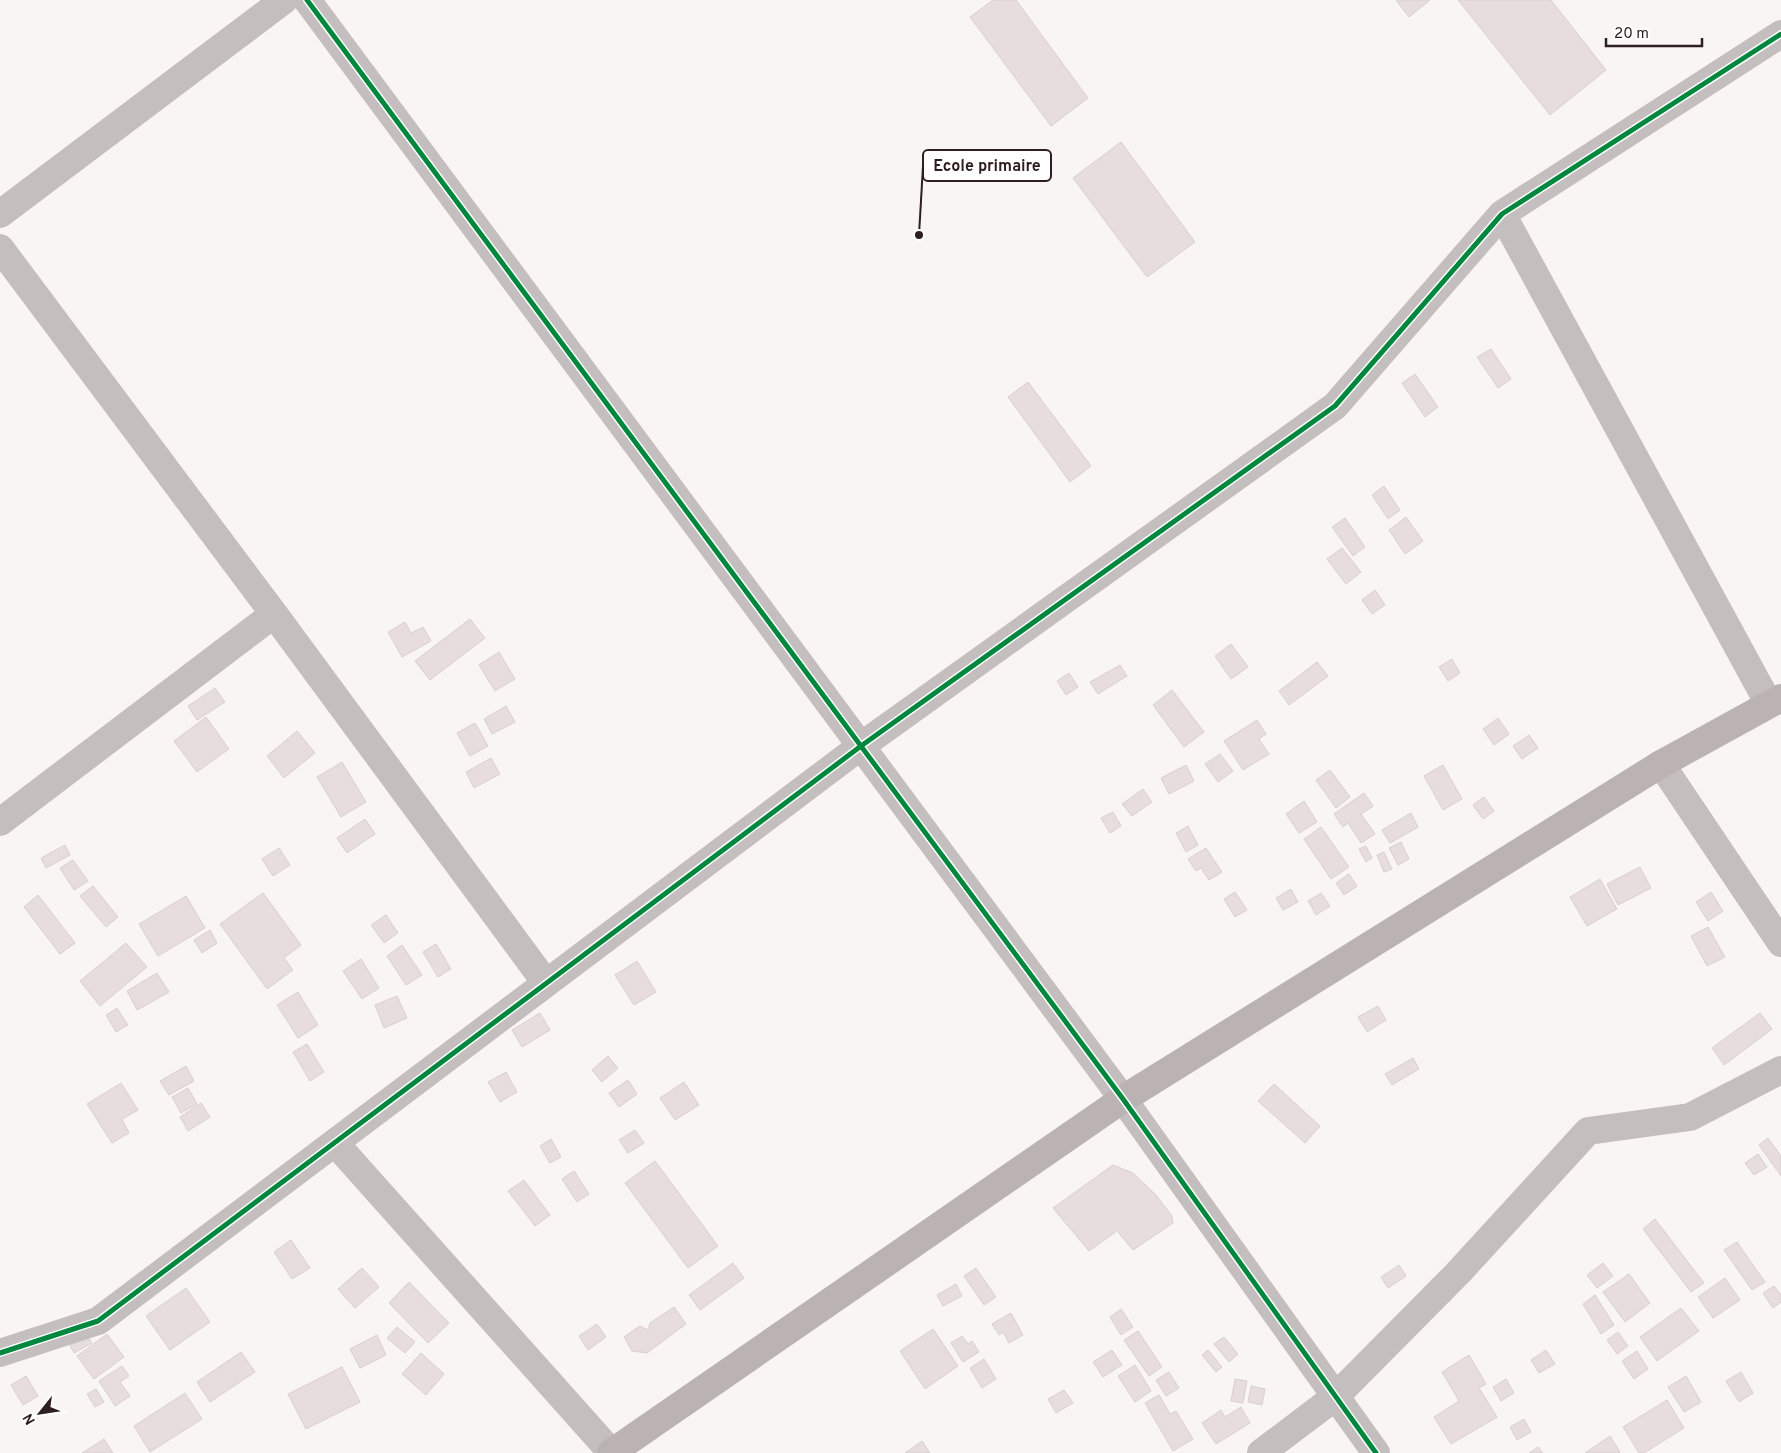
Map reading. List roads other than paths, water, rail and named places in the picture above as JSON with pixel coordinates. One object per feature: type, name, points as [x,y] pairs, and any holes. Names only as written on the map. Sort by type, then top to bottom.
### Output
[{"type":"main road","points":[[611,1453],[1123,1099],[1661,764],[1775,701]]},
{"type":"street","points":[[0,214],[284,0]]},
{"type":"street","points":[[307,0],[1123,1099],[1376,1453]]},
{"type":"street","points":[[0,1353],[98,1321],[861,746],[1334,406],[1502,214],[1781,34]]},
{"type":"street","points":[[1502,214],[1775,701]]},
{"type":"street","points":[[0,248],[274,614],[546,983]]},
{"type":"street","points":[[0,822],[274,614]]},
{"type":"street","points":[[1661,764],[1781,943]]},
{"type":"street","points":[[1261,1453],[1335,1397],[1458,1273],[1588,1131],[1690,1117],[1781,1070]]},
{"type":"street","points":[[335,1143],[611,1453]]},
{"type":"place","name":"Ecole primaire","points":[[919,235]]}]
